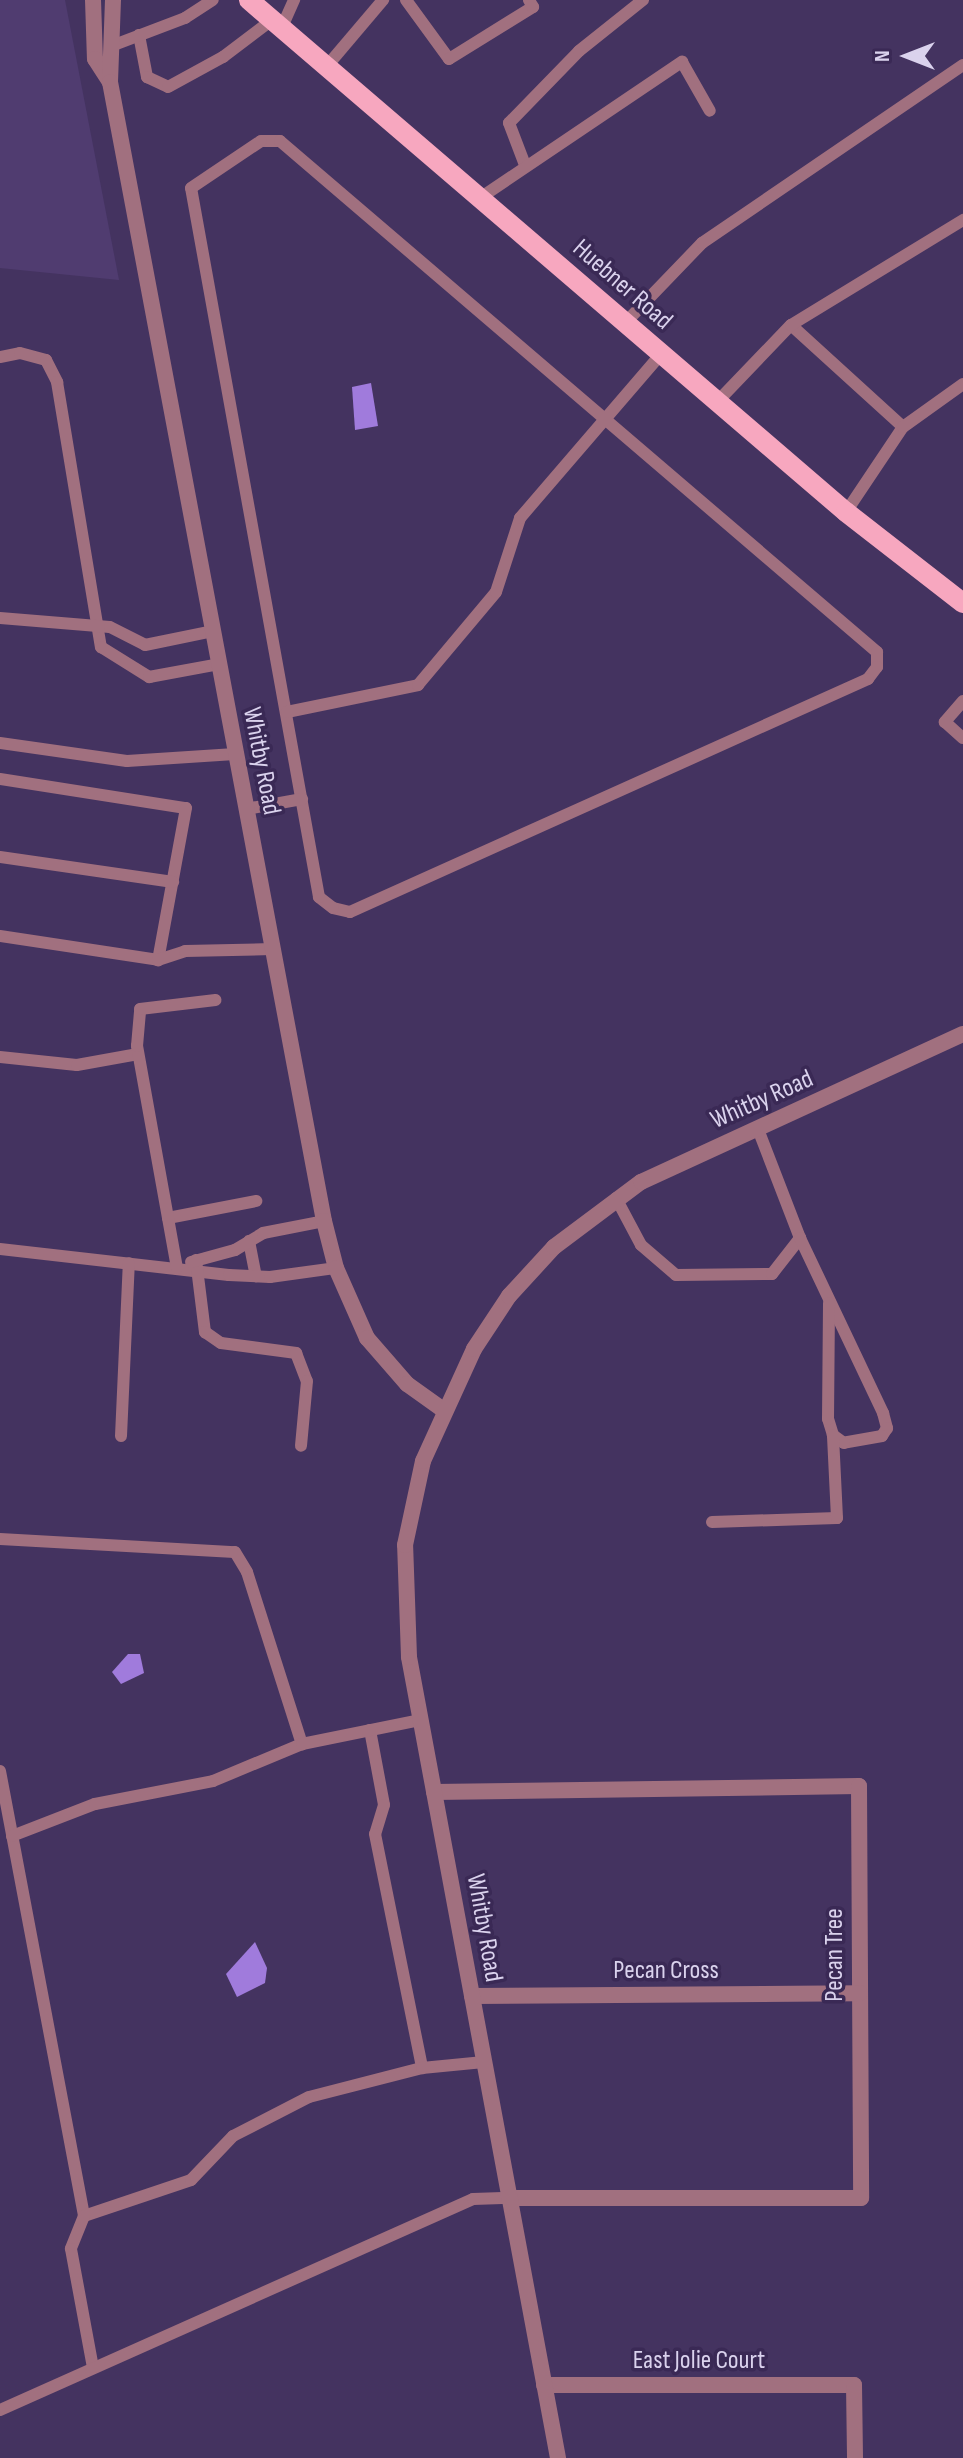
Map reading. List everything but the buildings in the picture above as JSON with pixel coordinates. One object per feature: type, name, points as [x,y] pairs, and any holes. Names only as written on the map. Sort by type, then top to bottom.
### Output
[{"type":"main road","name":"Huebner Road","points":[[250,0],[846,512],[963,603]]},
{"type":"street","name":"Whitby Road","points":[[93,0],[95,59],[110,82]]},
{"type":"street","name":"Whitby Road","points":[[113,0],[114,45],[110,82],[324,1221],[352,1313],[383,1359],[442,1409]]},
{"type":"street","name":"Whitby Road","points":[[558,2458],[408,1643],[405,1545],[423,1461],[442,1409],[474,1349],[527,1272],[616,1198],[685,1159],[758,1129],[963,1034]]},
{"type":"street","name":"Pecan Tree","points":[[434,1792],[859,1786],[861,2198],[510,2198]]},
{"type":"street","name":"Pecan Cross","points":[[472,1996],[860,1993]]},
{"type":"street","name":"East Jolie Court","points":[[544,2385],[854,2385],[855,2458]]},
{"type":"lane","points":[[114,45],[213,0]]},
{"type":"lane","points":[[139,35],[147,77],[168,87],[277,23],[294,0]]},
{"type":"lane","points":[[327,66],[383,0]]},
{"type":"lane","points":[[406,0],[449,59],[533,7],[529,0]]},
{"type":"lane","points":[[525,165],[509,123],[579,51],[643,0]]},
{"type":"lane","points":[[480,198],[682,62],[710,111]]},
{"type":"lane","points":[[626,322],[702,243],[963,65]]},
{"type":"lane","points":[[261,141],[280,141],[604,420],[877,652],[877,667],[868,679],[350,912],[333,908],[319,897],[191,188],[261,141]]},
{"type":"lane","points":[[718,401],[791,325],[963,220]]},
{"type":"lane","points":[[791,325],[903,427]]},
{"type":"lane","points":[[0,357],[20,353],[46,360],[57,382],[95,626],[101,647],[130,668],[149,677],[219,664]]},
{"type":"lane","points":[[287,712],[418,685],[496,592],[520,518],[662,353]]},
{"type":"lane","points":[[846,512],[903,427],[963,384]]},
{"type":"lane","points":[[0,618],[110,627],[139,644],[213,631]]},
{"type":"lane","points":[[130,668],[139,644]]},
{"type":"lane","points":[[963,701],[945,722],[963,738]]},
{"type":"lane","points":[[0,743],[127,761],[190,761],[235,754]]},
{"type":"lane","points":[[0,779],[186,808],[158,960]]},
{"type":"lane","points":[[246,809],[302,799]]},
{"type":"lane","points":[[0,857],[173,882]]},
{"type":"lane","points":[[0,936],[158,960],[185,951],[272,949]]},
{"type":"lane","points":[[177,1268],[138,1054],[140,1009],[215,1000]]},
{"type":"lane","points":[[0,1057],[77,1065],[138,1054]]},
{"type":"lane","points":[[758,1129],[800,1238],[887,1428],[882,1436],[844,1443],[833,1435]]},
{"type":"lane","points":[[616,1198],[641,1245],[676,1275],[772,1274],[800,1238]]},
{"type":"lane","points":[[168,1218],[256,1201]]},
{"type":"lane","points":[[0,1249],[177,1268],[197,1265],[249,1241],[324,1221]]},
{"type":"lane","points":[[249,1241],[256,1276]]},
{"type":"lane","points":[[121,1436],[129,1263]]},
{"type":"lane","points":[[197,1265],[256,1276],[336,1268]]},
{"type":"lane","points":[[197,1265],[205,1332],[221,1343],[296,1353],[307,1381],[301,1446]]},
{"type":"lane","points":[[712,1522],[837,1518],[833,1435],[828,1419],[829,1303]]},
{"type":"lane","points":[[0,1539],[235,1552],[247,1572],[302,1744]]},
{"type":"lane","points":[[12,1836],[95,1804],[213,1781],[302,1744],[420,1720]]},
{"type":"lane","points":[[370,1730],[384,1805],[375,1834],[422,2068]]},
{"type":"lane","points":[[0,1771],[84,2216],[71,2249],[93,2368]]},
{"type":"lane","points":[[84,2216],[191,2180],[233,2136],[309,2097],[422,2068],[484,2062]]},
{"type":"lane","points":[[0,2410],[473,2199],[510,2198]]},
{"type":"shaded area","points":[[0,0],[65,0],[119,280],[0,268]]},
{"type":"shaded area","points":[[371,383],[378,426],[355,430],[352,387]]},
{"type":"shaded area","points":[[128,1654],[140,1654],[144,1673],[121,1684],[112,1672]]},
{"type":"shaded area","points":[[255,1942],[267,1968],[265,1983],[237,1997],[226,1974]]}]
